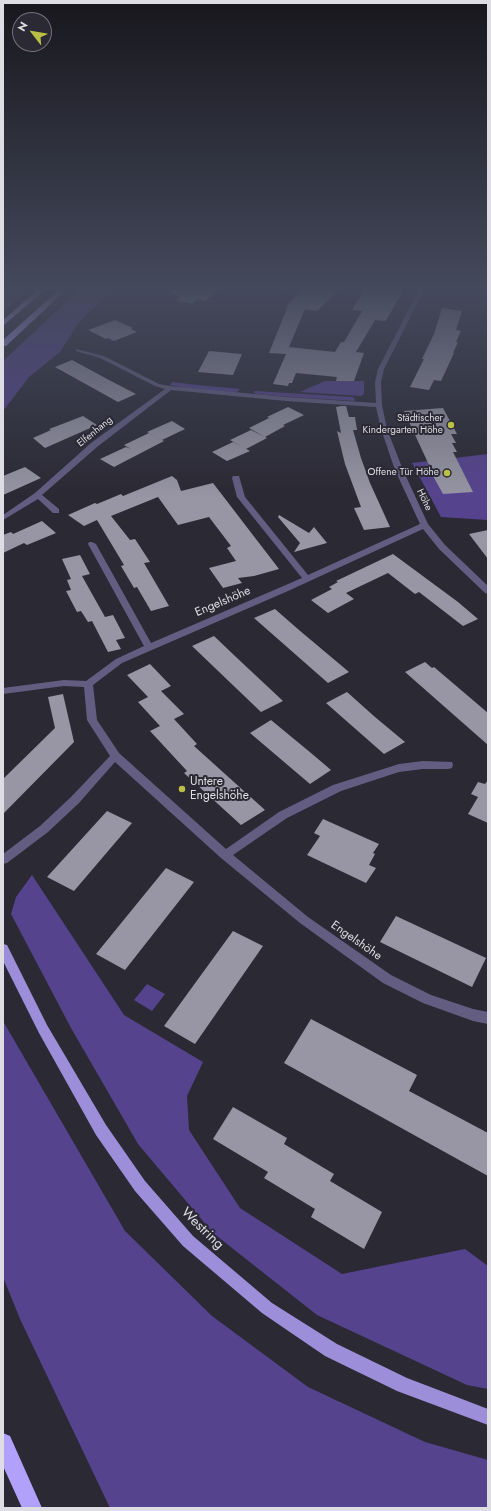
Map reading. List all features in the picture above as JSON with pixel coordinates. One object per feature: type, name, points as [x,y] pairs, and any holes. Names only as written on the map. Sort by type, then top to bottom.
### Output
[{"type":"highway","points":[[3,1443],[32,1508]]},
{"type":"main road","name":"Westring","points":[[3,949],[43,1029],[101,1130],[140,1186],[188,1241],[267,1308],[331,1350],[403,1385],[488,1417]]},
{"type":"street","points":[[103,358],[157,385],[170,388],[286,399],[379,405]]},
{"type":"street","name":"Höhe","points":[[387,358],[381,369],[378,382],[379,405],[384,429],[399,470],[424,525],[442,547],[488,591]]},
{"type":"street","name":"Elfenhang","points":[[3,518],[38,495],[94,445],[170,388]]},
{"type":"street","points":[[236,478],[241,498],[307,579]]},
{"type":"street","points":[[38,495],[56,511]]},
{"type":"street","name":"Engelshöhe","points":[[424,525],[307,579],[149,646],[119,661],[88,684],[92,720],[115,756],[225,855],[304,920],[387,979],[427,999],[473,1016],[488,1018]]},
{"type":"street","points":[[92,544],[149,646]]},
{"type":"street","points":[[3,691],[64,684],[88,684]]},
{"type":"street","points":[[3,860],[44,829],[75,800],[115,756]]},
{"type":"street","points":[[225,855],[283,815],[337,788],[385,771],[399,768],[423,765],[448,765]]},
{"type":"shaded area","points":[[7,358],[53,358],[29,377],[3,411],[3,361]]},
{"type":"shaded area","points":[[325,381],[364,381],[364,394],[361,396],[300,392]]},
{"type":"shaded area","points":[[172,382],[240,389],[236,393],[187,388],[170,385]]},
{"type":"shaded area","points":[[254,391],[353,397],[355,401],[257,394],[254,393]]},
{"type":"shaded area","points":[[488,454],[488,520],[441,517],[412,463]]},
{"type":"shaded area","points":[[32,875],[124,1015],[203,1062],[187,1096],[189,1130],[240,1208],[342,1274],[465,1249],[488,1266],[488,1389],[467,1385],[317,1315],[213,1233],[138,1144],[71,1028],[11,914],[16,897]]},
{"type":"shaded area","points":[[147,984],[165,994],[152,1011],[134,1000]]},
{"type":"shaded area","points":[[3,1021],[125,1231],[212,1316],[308,1387],[425,1442],[488,1460],[488,1508],[110,1508],[20,1319],[3,1277]]},
{"type":"building","points":[[206,358],[240,358],[233,375],[198,372]]},
{"type":"building","points":[[284,358],[362,358],[354,381],[336,381],[337,377],[296,373],[292,383],[289,383],[288,386],[273,384]]},
{"type":"building","points":[[423,358],[452,358],[441,381],[434,380],[429,390],[410,387],[424,359],[422,359]]},
{"type":"building","points":[[72,360],[136,394],[118,402],[55,367]]},
{"type":"building","points":[[346,406],[349,417],[355,417],[357,430],[353,430],[361,458],[370,483],[390,527],[364,530],[354,508],[361,507],[345,464],[337,431],[341,433],[336,407]]},
{"type":"building","points":[[288,407],[304,415],[283,425],[285,426],[265,437],[249,428],[269,418],[274,420],[267,417]]},
{"type":"building","points":[[443,408],[457,434],[451,434],[456,443],[452,443],[457,452],[453,452],[473,492],[443,494],[427,465],[429,465],[404,411]]},
{"type":"building","points":[[83,416],[97,425],[45,448],[33,438],[51,430],[49,429]]},
{"type":"building","points":[[172,421],[185,429],[162,440],[147,432]]},
{"type":"building","points":[[251,430],[267,438],[246,449],[230,440]]},
{"type":"building","points":[[149,433],[164,441],[114,467],[100,459],[126,447],[131,449],[124,445]]},
{"type":"building","points":[[233,442],[250,451],[227,461],[212,452]]},
{"type":"building","points":[[25,467],[41,478],[3,495],[3,476]]},
{"type":"building","points":[[172,476],[177,480],[181,491],[213,483],[279,569],[254,576],[238,578],[242,583],[223,588],[209,568],[236,561],[227,548],[231,546],[209,517],[178,525],[158,497],[111,516],[130,540],[135,539],[150,562],[144,563],[169,606],[151,611],[137,587],[134,588],[121,566],[124,565],[97,520],[84,526],[68,515],[95,503],[97,504],[121,494],[123,496]]},
{"type":"building","points":[[279,515],[309,533],[314,527],[327,543],[294,552],[300,543],[278,517]]},
{"type":"building","points":[[42,521],[56,533],[27,545],[24,543],[3,553],[3,535],[11,532],[13,534]]},
{"type":"building","points":[[488,530],[488,559],[469,534]]},
{"type":"building","points":[[393,554],[458,602],[478,619],[463,626],[419,592],[415,594],[388,573],[346,593],[354,599],[328,613],[311,600],[332,589],[329,587],[338,582],[336,581]]},
{"type":"building","points":[[80,555],[90,574],[82,576],[105,617],[113,615],[125,638],[116,640],[121,649],[108,652],[92,621],[88,622],[81,611],[77,612],[66,591],[71,590],[67,580],[71,579],[62,559]]},
{"type":"building","points":[[275,609],[349,672],[328,683],[254,618]]},
{"type":"building","points":[[214,636],[283,701],[261,712],[192,646]]},
{"type":"building","points":[[425,662],[432,668],[434,667],[488,713],[488,745],[405,672]]},
{"type":"building","points":[[150,664],[171,686],[161,691],[184,714],[174,719],[197,744],[194,746],[265,810],[241,825],[184,773],[187,771],[150,731],[160,726],[138,702],[148,697],[127,675]]},
{"type":"building","points":[[347,692],[405,742],[384,754],[326,703]]},
{"type":"building","points":[[63,694],[74,742],[3,814],[3,779],[55,728],[48,697]]},
{"type":"building","points":[[271,720],[331,770],[310,784],[250,733]]},
{"type":"building","points":[[488,780],[488,823],[468,814],[478,797],[471,794],[478,782],[485,784]]},
{"type":"building","points":[[107,811],[132,823],[74,891],[47,877]]},
{"type":"building","points":[[323,819],[379,844],[373,853],[375,854],[369,865],[376,868],[366,883],[307,855],[320,836],[314,833]]},
{"type":"building","points":[[166,868],[194,882],[125,970],[96,954]]},
{"type":"building","points":[[396,916],[486,958],[472,987],[380,942]]},
{"type":"building","points":[[233,931],[263,946],[195,1044],[164,1026]]},
{"type":"building","points":[[311,1019],[417,1075],[409,1091],[488,1133],[488,1176],[284,1063]]},
{"type":"building","points":[[233,1107],[287,1138],[284,1144],[334,1174],[330,1181],[382,1212],[364,1249],[311,1217],[315,1209],[264,1178],[268,1172],[213,1139]]},
{"type":"place","name":"Städtischer Kindergarten Höhe","points":[[451,425]]},
{"type":"place","name":"Offene Tür Höhe","points":[[447,473]]},
{"type":"place","name":"Untere Engelshöhe","points":[[182,789]]}]
